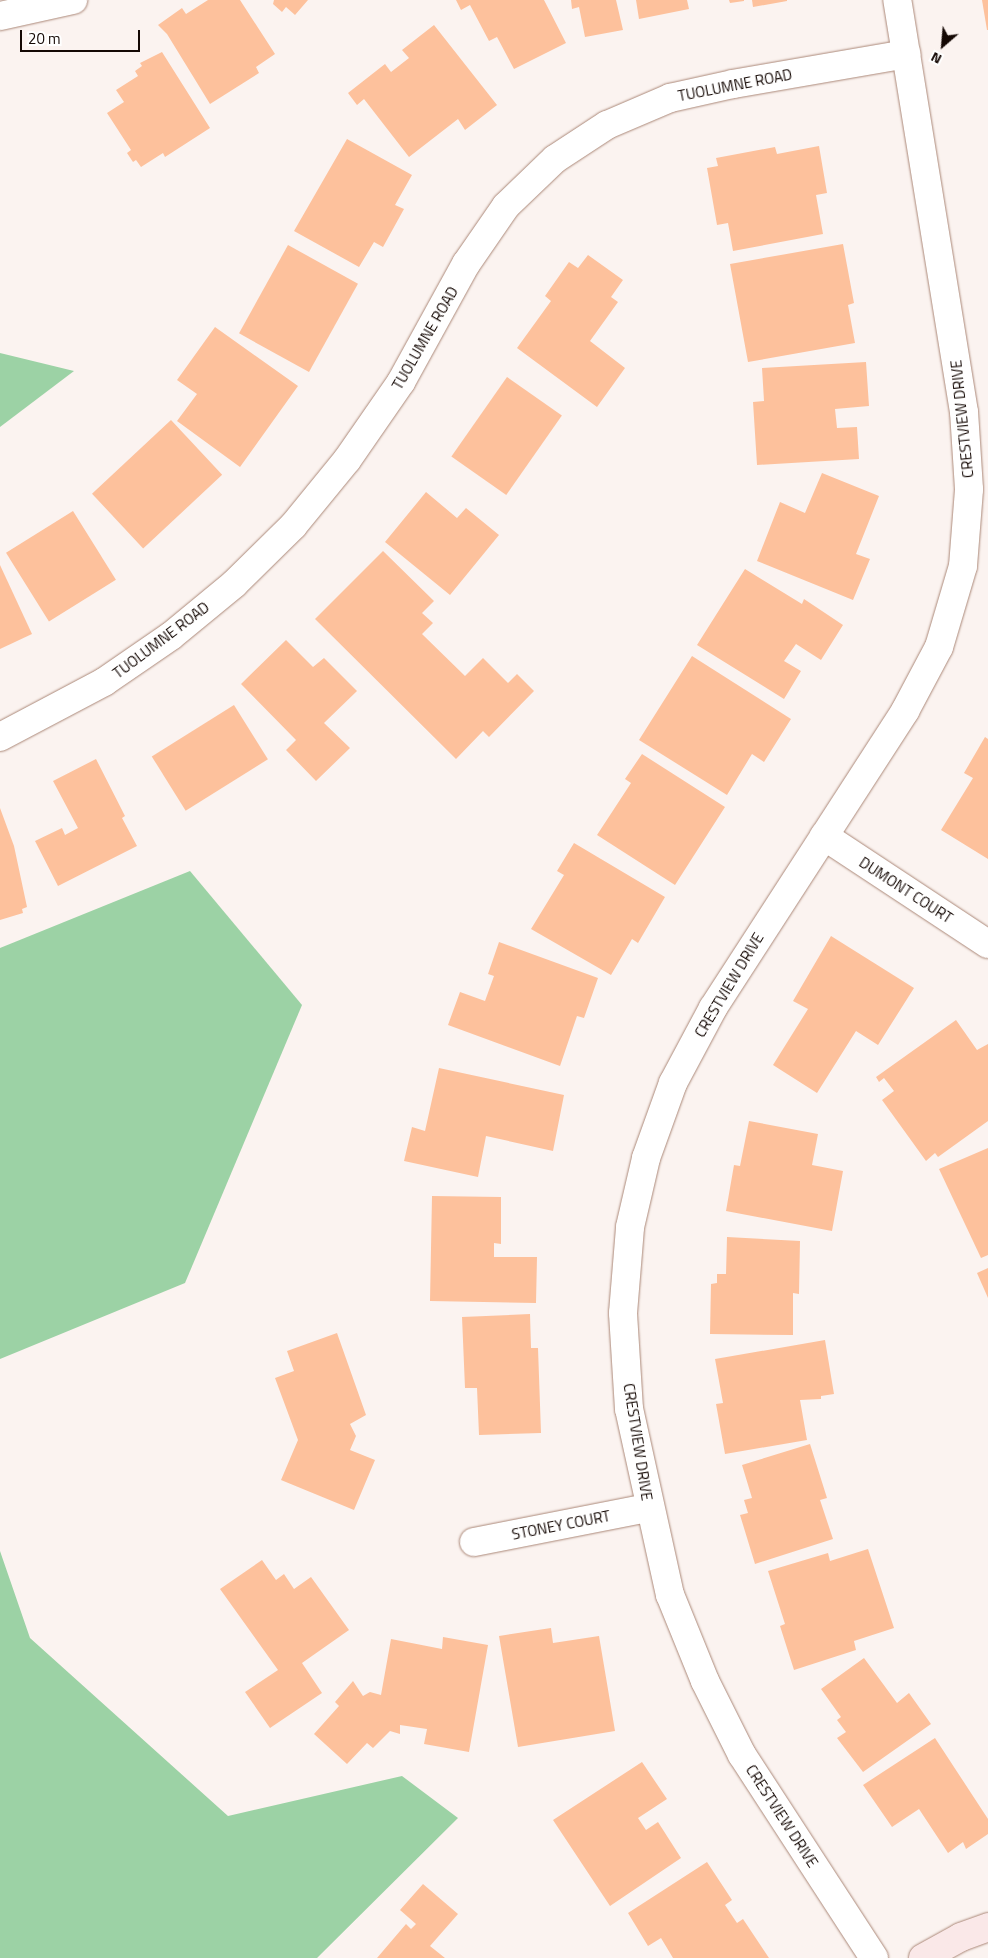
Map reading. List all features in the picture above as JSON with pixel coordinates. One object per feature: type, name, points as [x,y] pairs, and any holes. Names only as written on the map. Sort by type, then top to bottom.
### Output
[{"type":"street","points":[[0,16],[73,0]]},
{"type":"street","name":"CRESTVIEW DRIVE","points":[[874,1958],[742,1755],[705,1682],[670,1595],[648,1508],[629,1409],[623,1313],[630,1227],[646,1158],[673,1083],[713,1008],[905,711],[940,647],[963,566],[969,489],[964,412],[898,0]]},
{"type":"street","name":"TUOLUMNE ROAD","points":[[0,737],[104,682],[171,636],[234,584],[293,526],[347,460],[400,382],[466,264],[506,206],[555,158],[607,125],[670,98],[732,84],[906,54]]},
{"type":"street","name":"DUMONT COURT","points":[[824,836],[988,944]]},
{"type":"street","name":"STONEY COURT","points":[[474,1542],[648,1508]]},
{"type":"street","points":[[923,1958],[961,1937],[988,1927]]},
{"type":"green space","points":[[0,353],[74,371],[0,427]]},
{"type":"green space","points":[[190,871],[302,1005],[185,1283],[0,1359],[0,948]]},
{"type":"green space","points":[[0,1551],[30,1638],[228,1816],[402,1776],[458,1818],[317,1958],[0,1958]]},
{"type":"building","points":[[208,0],[240,0],[275,54],[256,67],[259,73],[210,104],[167,34],[158,25],[182,8],[186,14]]},
{"type":"building","points":[[274,0],[308,0],[295,15],[286,7],[282,12],[273,4]]},
{"type":"building","points":[[456,0],[544,0],[566,43],[514,69],[497,37],[489,41],[470,5],[461,10]]},
{"type":"building","points":[[571,0],[616,0],[623,30],[585,37],[579,7],[572,9]]},
{"type":"building","points":[[636,0],[687,0],[689,9],[639,19]]},
{"type":"building","points":[[729,0],[744,0],[744,1],[730,3]]},
{"type":"building","points":[[752,0],[787,0],[787,1],[753,7]]},
{"type":"building","points":[[982,0],[988,0],[988,30],[987,30]]},
{"type":"building","points":[[434,25],[497,105],[465,130],[458,119],[409,157],[364,99],[357,105],[348,93],[385,64],[391,72],[409,58],[402,50]]},
{"type":"building","points":[[162,52],[210,128],[165,157],[163,153],[141,167],[136,160],[133,162],[127,153],[131,150],[107,113],[124,102],[116,90],[138,76],[135,71],[142,66],[140,63]]},
{"type":"building","points":[[347,139],[412,175],[395,205],[404,209],[383,247],[374,242],[359,267],[294,231]]},
{"type":"building","points":[[819,146],[827,193],[816,195],[823,234],[733,251],[728,223],[717,225],[707,168],[718,166],[716,158],[775,147],[777,154]]},
{"type":"building","points":[[843,244],[854,303],[848,305],[855,343],[748,362],[730,264]]},
{"type":"building","points":[[288,245],[358,284],[309,372],[239,333]]},
{"type":"building","points":[[588,255],[623,280],[611,297],[618,302],[590,341],[625,368],[597,407],[517,348],[551,301],[545,296],[569,262],[578,268]]},
{"type":"building","points":[[215,327],[298,386],[240,467],[177,421],[197,394],[177,380]]},
{"type":"building","points":[[866,362],[869,406],[835,409],[837,428],[857,427],[859,459],[757,465],[753,402],[764,401],[762,368]]},
{"type":"building","points":[[507,377],[562,415],[506,495],[451,456]]},
{"type":"building","points":[[171,420],[222,475],[143,549],[92,494]]},
{"type":"building","points":[[822,473],[879,496],[856,554],[870,559],[853,600],[757,561],[780,502],[805,513]]},
{"type":"building","points":[[426,492],[457,518],[466,508],[499,535],[450,595],[385,542]]},
{"type":"building","points":[[73,511],[116,580],[49,622],[6,553]]},
{"type":"building","points":[[383,551],[434,601],[422,613],[433,623],[422,634],[465,676],[483,658],[508,683],[517,674],[534,691],[489,737],[483,731],[456,759],[315,619]]},
{"type":"building","points":[[0,565],[32,634],[0,649]]},
{"type":"building","points":[[745,569],[802,604],[804,599],[843,625],[821,660],[796,644],[784,661],[801,671],[784,699],[697,645]]},
{"type":"building","points":[[286,640],[313,667],[324,658],[357,691],[324,723],[350,748],[316,781],[286,750],[296,740],[241,684]]},
{"type":"building","points":[[692,656],[791,719],[764,762],[752,754],[727,795],[639,740]]},
{"type":"building","points":[[234,705],[268,759],[186,811],[152,756]]},
{"type":"building","points":[[985,737],[988,739],[988,859],[941,830],[973,778],[964,773]]},
{"type":"building","points":[[642,754],[725,807],[675,885],[597,835],[631,783],[625,779]]},
{"type":"building","points":[[96,759],[125,816],[122,818],[137,846],[58,886],[35,841],[62,828],[65,835],[78,828],[53,781]]},
{"type":"building","points":[[0,808],[14,846],[27,907],[22,909],[23,913],[0,920]]},
{"type":"building","points":[[574,843],[665,897],[638,943],[632,939],[611,975],[531,929],[564,875],[557,871]]},
{"type":"building","points":[[831,936],[914,988],[878,1045],[856,1031],[817,1093],[773,1065],[808,1009],[793,1001]]},
{"type":"building","points":[[499,942],[598,978],[584,1018],[577,1016],[560,1066],[448,1025],[460,992],[485,1001],[494,976],[488,974]]},
{"type":"building","points":[[956,1020],[977,1050],[988,1044],[988,1121],[938,1157],[935,1153],[926,1161],[882,1100],[894,1091],[884,1078],[879,1082],[876,1077]]},
{"type":"building","points":[[439,1068],[564,1095],[553,1151],[486,1136],[478,1177],[404,1161],[412,1127],[425,1131]]},
{"type":"building","points":[[749,1121],[818,1134],[812,1165],[843,1171],[832,1231],[726,1211],[734,1165],[740,1166]]},
{"type":"building","points":[[988,1148],[988,1255],[981,1258],[939,1169]]},
{"type":"building","points":[[432,1196],[501,1197],[501,1244],[494,1243],[494,1257],[537,1257],[536,1303],[430,1301]]},
{"type":"building","points":[[727,1237],[800,1241],[799,1294],[793,1293],[793,1335],[710,1334],[711,1284],[717,1283],[717,1274],[726,1274]]},
{"type":"building","points":[[988,1268],[988,1298],[977,1273]]},
{"type":"building","points":[[530,1314],[531,1348],[538,1348],[541,1433],[479,1435],[477,1388],[465,1388],[462,1317]]},
{"type":"building","points":[[337,1333],[366,1415],[350,1424],[356,1436],[350,1450],[375,1460],[354,1510],[281,1480],[298,1440],[275,1378],[294,1371],[287,1351]]},
{"type":"building","points":[[825,1340],[834,1394],[821,1396],[821,1399],[800,1400],[807,1440],[725,1454],[716,1404],[723,1403],[715,1359]]},
{"type":"building","points":[[810,1444],[827,1498],[820,1500],[833,1539],[755,1564],[740,1515],[748,1513],[744,1500],[752,1498],[742,1465]]},
{"type":"building","points":[[868,1549],[894,1628],[854,1641],[856,1650],[794,1670],[780,1626],[785,1624],[768,1571],[828,1553],[830,1561]]},
{"type":"building","points":[[262,1560],[276,1580],[284,1574],[294,1589],[311,1577],[349,1630],[302,1663],[322,1693],[270,1728],[245,1692],[278,1670],[220,1589]]},
{"type":"building","points":[[551,1628],[553,1643],[599,1636],[615,1731],[518,1747],[499,1636]]},
{"type":"building","points":[[443,1637],[488,1645],[469,1752],[424,1744],[427,1729],[400,1725],[400,1734],[390,1731],[373,1748],[367,1743],[347,1764],[314,1734],[339,1706],[335,1702],[353,1681],[363,1696],[370,1692],[381,1695],[391,1639],[442,1649]]},
{"type":"building","points":[[864,1658],[897,1703],[909,1693],[931,1724],[863,1772],[837,1738],[846,1732],[837,1720],[841,1717],[821,1689]]},
{"type":"building","points":[[935,1738],[988,1819],[988,1834],[966,1849],[963,1842],[948,1853],[919,1809],[892,1827],[863,1785]]},
{"type":"building","points":[[642,1762],[667,1799],[638,1818],[646,1830],[658,1822],[681,1858],[610,1906],[553,1820]]},
{"type":"building","points":[[707,1862],[732,1900],[725,1905],[737,1923],[743,1919],[769,1958],[673,1958],[661,1938],[648,1946],[628,1913]]},
{"type":"building","points":[[423,1884],[458,1914],[430,1946],[445,1958],[377,1958],[406,1924],[411,1929],[416,1924],[400,1910]]}]
